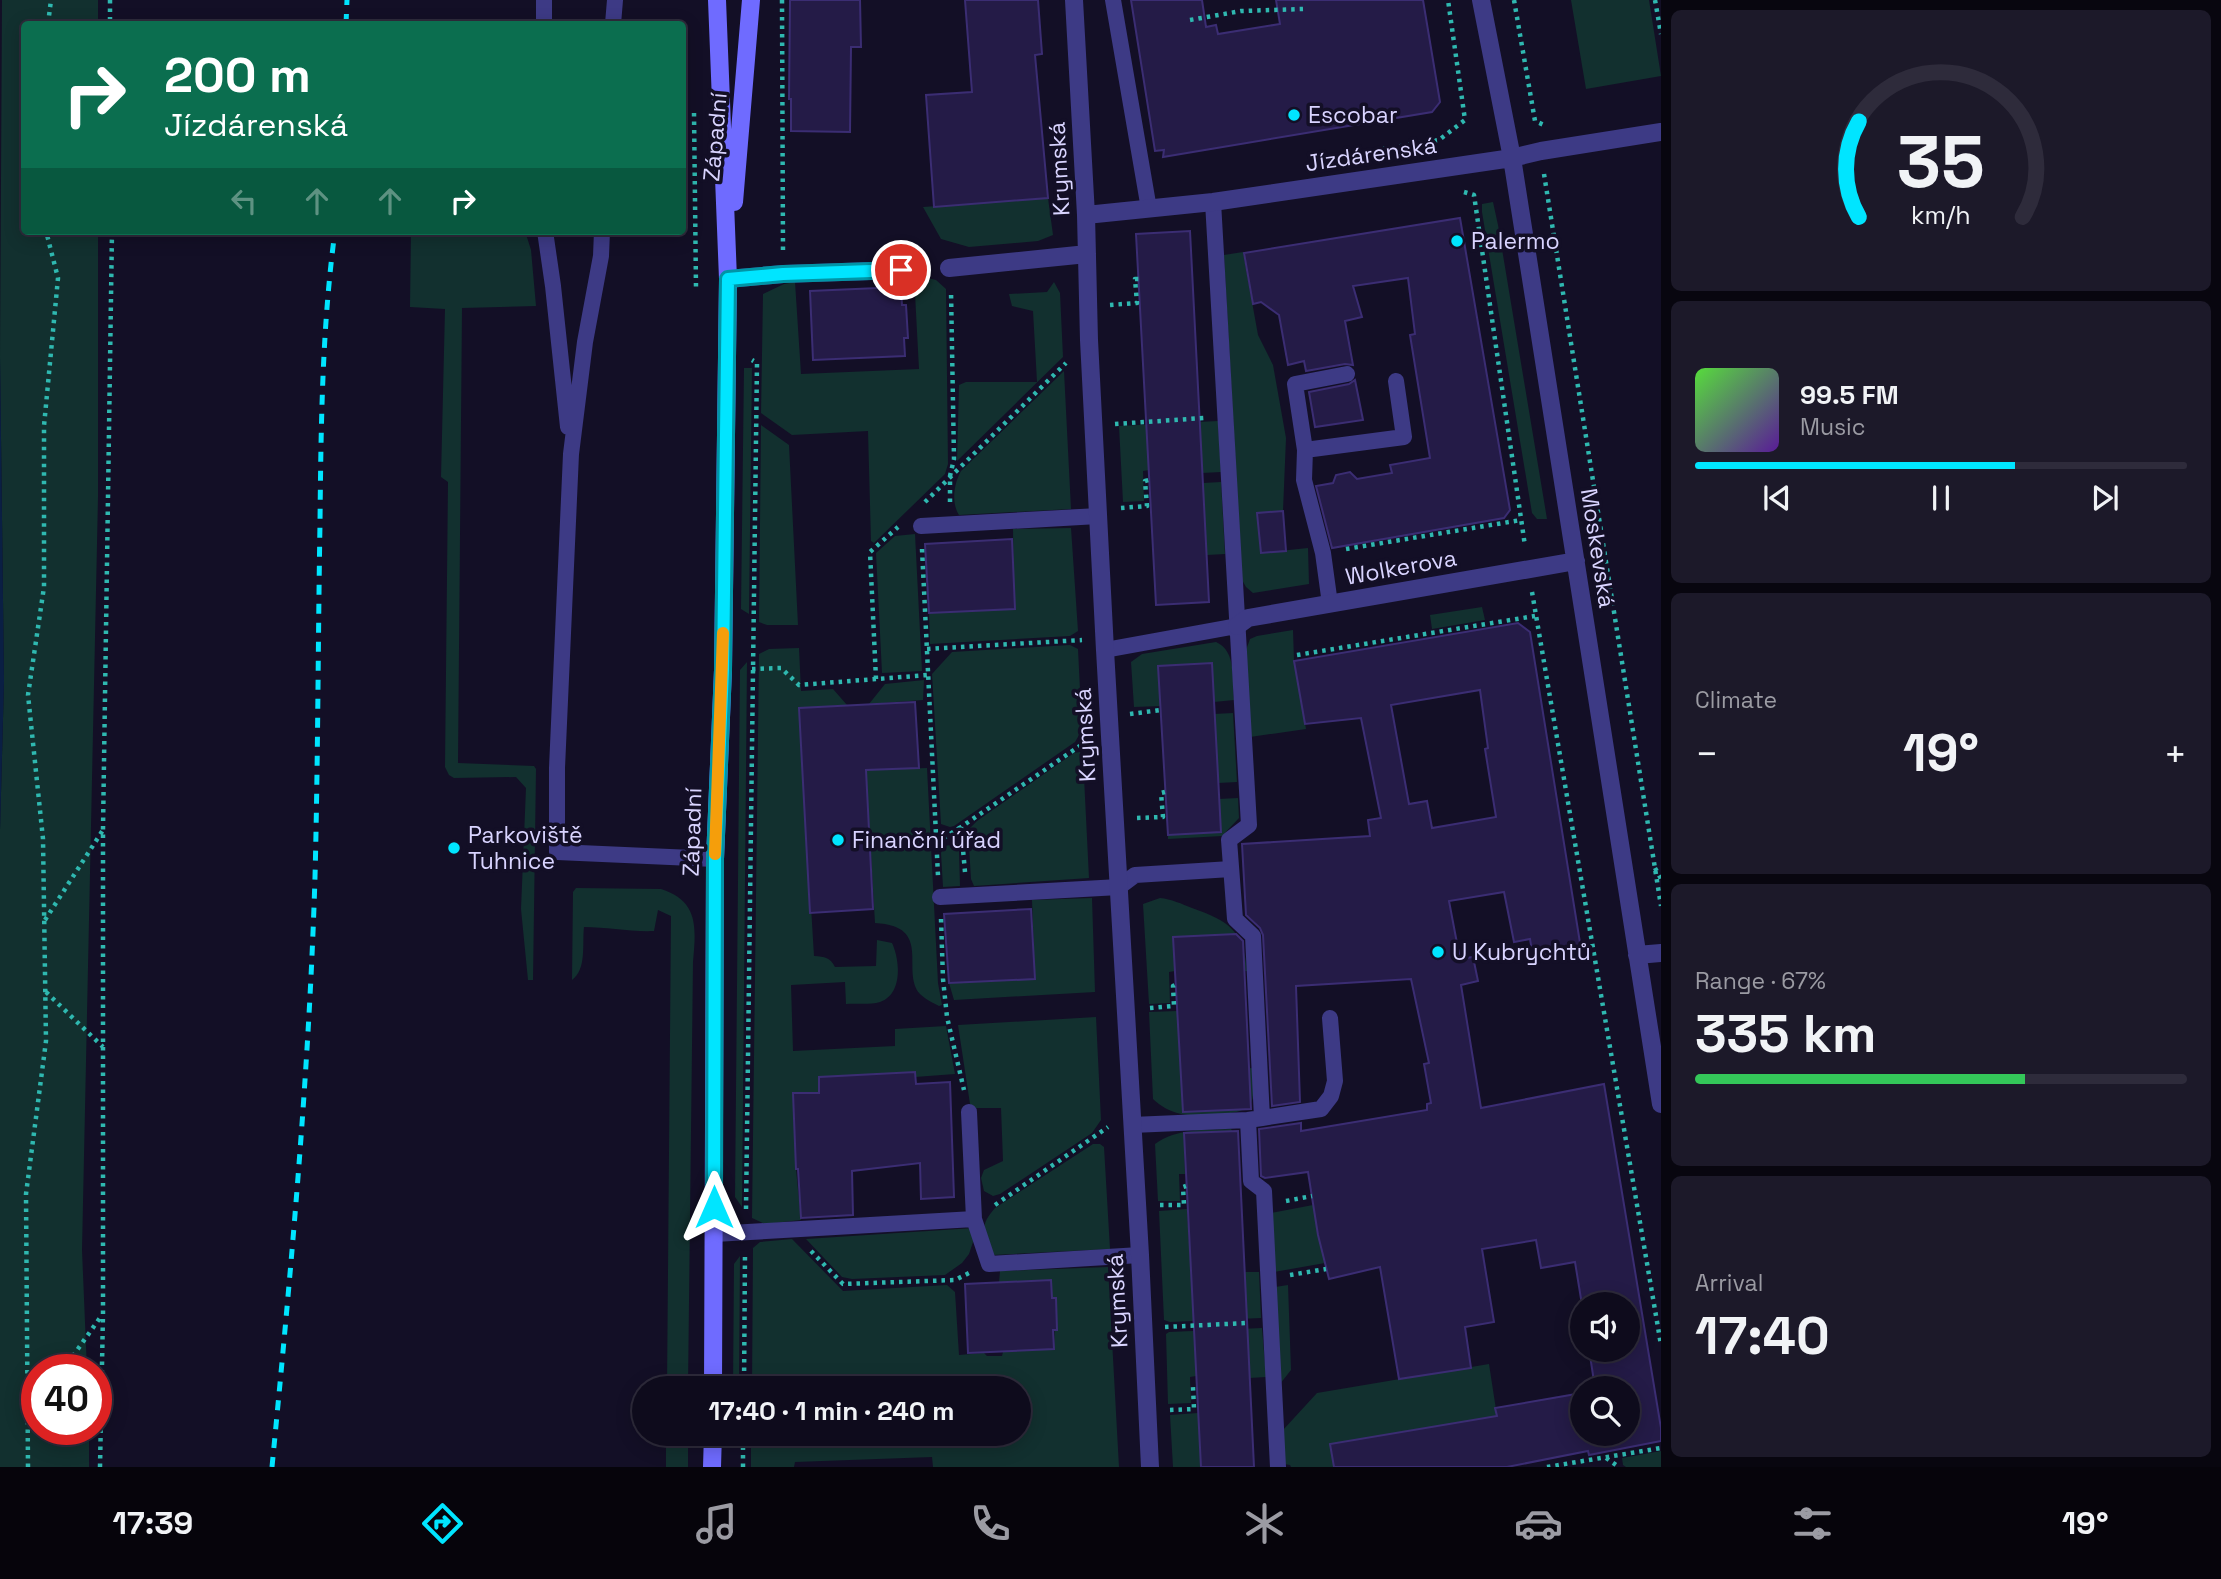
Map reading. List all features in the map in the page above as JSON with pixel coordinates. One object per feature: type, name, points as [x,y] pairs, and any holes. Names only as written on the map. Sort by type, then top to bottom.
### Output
[{"type":"street","name":"Západní","points":[[713,1376],[715,859],[723,670],[728,279],[717,0]]},
{"type":"street","name":"Západní","points":[[728,279],[751,0]]},
{"type":"street","name":"Krymská","points":[[1074,0],[1086,215],[1093,426],[1150,1467]]},
{"type":"street","name":"Moskevská","points":[[1481,0],[1512,158],[1661,1104]]},
{"type":"street","name":"Jízdárenská","points":[[1086,215],[1213,202],[1512,158],[1541,150],[1661,132]]},
{"type":"street","points":[[949,268],[1087,254]]},
{"type":"street","points":[[728,279],[783,274],[901,270]]},
{"type":"street","name":"Wolkerova","points":[[1237,626],[1248,618],[1576,561]]},
{"type":"street","points":[[1637,956],[1661,953]]},
{"type":"street","points":[[712,1467],[713,1446]]},
{"type":"lane","points":[[544,0],[544,21]]},
{"type":"lane","points":[[613,21],[615,0]]},
{"type":"lane","points":[[1112,0],[1149,209]]},
{"type":"lane","points":[[1213,202],[1249,825],[1229,840],[1235,919],[1253,936],[1255,1119],[1251,1181],[1264,1191],[1278,1467]]},
{"type":"lane","points":[[546,235],[571,454]]},
{"type":"lane","points":[[602,235],[571,454],[557,768],[557,852],[715,859]]},
{"type":"lane","points":[[1330,604],[1323,552],[1304,480],[1305,450],[1295,384],[1347,374]]},
{"type":"lane","points":[[1305,450],[1404,437],[1396,381]]},
{"type":"lane","points":[[921,526],[1098,516]]},
{"type":"lane","points":[[1105,650],[1237,626]]},
{"type":"lane","points":[[940,897],[1119,887],[1135,875],[1231,869]]},
{"type":"lane","points":[[1132,1125],[1255,1119],[1321,1109],[1331,1096],[1335,1081],[1330,1018]]},
{"type":"lane","points":[[968,1112],[974,1219],[989,1264],[1140,1255]]},
{"type":"lane","points":[[714,1234],[974,1219]]},
{"type":"path","points":[[48,21],[51,0]]},
{"type":"path","points":[[110,0],[110,21]]},
{"type":"path","points":[[782,0],[783,274]]},
{"type":"path","points":[[1346,155],[1439,140],[1465,120],[1448,0]]},
{"type":"path","points":[[1514,0],[1541,150],[1661,906]]},
{"type":"path","points":[[1655,0],[1661,34]]},
{"type":"path","points":[[1189,20],[1241,11],[1303,9]]},
{"type":"path","points":[[694,108],[696,288]]},
{"type":"path","points":[[1535,121],[1549,127]]},
{"type":"path","points":[[1451,193],[1464,191],[1474,195],[1535,616],[1661,1345]]},
{"type":"path","points":[[27,1354],[26,1194],[46,1041],[43,839],[28,695],[44,587],[44,426],[58,278],[47,235]]},
{"type":"path","points":[[100,1467],[103,1314],[103,829],[112,235]]},
{"type":"path","points":[[949,268],[954,459],[950,476],[950,524]]},
{"type":"path","points":[[1105,305],[1137,303],[1135,279],[1139,279]]},
{"type":"path","points":[[727,345],[757,363],[751,669],[744,1376]]},
{"type":"path","points":[[1093,426],[1226,416]]},
{"type":"path","points":[[1116,509],[1147,506],[1145,481],[1149,480]]},
{"type":"path","points":[[1323,552],[1521,520]]},
{"type":"path","points":[[898,528],[921,526],[943,979],[947,1017],[968,1112]]},
{"type":"path","points":[[1297,655],[1535,616]]},
{"type":"path","points":[[926,649],[1083,640]]},
{"type":"path","points":[[751,669],[781,668],[799,685],[928,675]]},
{"type":"path","points":[[1127,714],[1161,710]]},
{"type":"path","points":[[936,843],[1087,740]]},
{"type":"path","points":[[1132,818],[1163,817],[1161,793],[1165,792]]},
{"type":"path","points":[[961,827],[966,895]]},
{"type":"path","points":[[44,922],[103,829]]},
{"type":"path","points":[[1653,864],[1661,879]]},
{"type":"path","points":[[1142,1009],[1174,1006],[1172,986],[1175,985]]},
{"type":"path","points":[[45,991],[103,1047]]},
{"type":"path","points":[[974,1219],[1108,1127]]},
{"type":"path","points":[[1152,1205],[1184,1205],[1182,1187],[1186,1186]]},
{"type":"path","points":[[791,1230],[843,1284],[955,1280],[988,1263]]},
{"type":"path","points":[[1269,1279],[1326,1269]]},
{"type":"path","points":[[74,1354],[103,1314]]},
{"type":"path","points":[[1143,1328],[1271,1322]]},
{"type":"path","points":[[1162,1411],[1194,1409],[1193,1387],[1197,1387]]},
{"type":"path","points":[[28,1445],[28,1467]]},
{"type":"path","points":[[743,1446],[743,1467]]},
{"type":"path","points":[[1547,1467],[1661,1448]]},
{"type":"path","points":[[1605,1457],[1619,1467]]},
{"type":"green space","points":[[2,0],[98,0],[98,21],[21,21],[21,235],[98,235],[98,497],[82,1250],[86,1354],[21,1354],[21,1445],[89,1445],[89,1467],[0,1467],[0,830],[4,681],[0,357]]},
{"type":"green space","points":[[1571,0],[1649,0],[1661,76],[1586,89]]},
{"type":"green space","points":[[1048,198],[1053,235],[1038,241],[969,247],[941,239],[923,207]]},
{"type":"green space","points":[[1493,202],[1547,519],[1537,519],[1532,513],[1482,212],[1482,204]]},
{"type":"green space","points":[[411,235],[526,235],[531,250],[536,306],[462,308],[458,763],[534,766],[536,769],[533,980],[528,980],[521,909],[526,788],[516,777],[454,778],[445,767],[448,482],[441,477],[445,309],[410,307]]},
{"type":"green space","points":[[1243,252],[1258,335],[1273,365],[1286,438],[1283,511],[1257,513],[1261,553],[1308,548],[1309,584],[1253,593],[1242,580],[1224,255]]},
{"type":"green space","points":[[914,275],[936,280],[946,289],[948,464],[945,474],[874,543],[871,541],[868,431],[792,435],[761,413],[763,294],[795,282],[801,374],[919,369]]},
{"type":"green space","points":[[1054,282],[1060,293],[1063,357],[957,461],[959,385],[966,382],[1037,382],[1033,311],[1012,306],[1009,294],[1047,292]]},
{"type":"green space","points":[[744,368],[752,368],[749,614],[741,609]]},
{"type":"green space","points":[[1064,371],[1071,509],[959,515],[954,493],[961,471]]},
{"type":"green space","points":[[1218,421],[1221,472],[1202,473],[1200,434],[1147,437],[1149,470],[1143,471],[1144,501],[1123,502],[1119,426]]},
{"type":"green space","points":[[761,425],[789,445],[798,625],[767,625],[759,622]]},
{"type":"green space","points":[[1221,482],[1225,554],[1207,555],[1203,483]]},
{"type":"green space","points":[[1071,528],[1078,631],[1070,636],[930,644],[929,613],[1014,609],[1013,529]]},
{"type":"green space","points":[[915,534],[922,671],[882,673],[876,553],[895,536]]},
{"type":"green space","points":[[1482,607],[1485,620],[1432,629],[1430,615]]},
{"type":"green space","points":[[1293,630],[1294,661],[1306,729],[1250,737],[1246,650],[1250,639]]},
{"type":"green space","points":[[1216,642],[1223,646],[1230,659],[1234,700],[1214,702],[1211,663],[1159,666],[1161,706],[1134,707],[1131,662],[1142,654]]},
{"type":"green space","points":[[1070,645],[1078,649],[1082,730],[1075,742],[954,826],[941,824],[932,674],[952,652]]},
{"type":"green space","points":[[799,648],[801,691],[833,689],[847,705],[799,708],[814,956],[827,958],[835,967],[876,966],[877,940],[892,943],[897,958],[898,976],[893,992],[876,1003],[846,1004],[845,982],[791,985],[793,1051],[895,1046],[895,1029],[946,1026],[955,1074],[915,1077],[915,1072],[821,1077],[819,1093],[793,1093],[801,1220],[765,1224],[752,1218],[759,654],[769,649]]},
{"type":"green space","points":[[747,662],[742,1207],[735,1197],[740,670]]},
{"type":"green space","points":[[924,680],[923,700],[869,704],[885,684]]},
{"type":"green space","points":[[1233,713],[1237,782],[1218,783],[1214,714]]},
{"type":"green space","points":[[1080,752],[1083,757],[1089,878],[974,886],[971,879],[968,830],[1074,753]]},
{"type":"green space","points":[[927,768],[938,983],[942,1005],[939,1006],[922,996],[915,984],[910,941],[904,932],[893,926],[875,923],[866,770]]},
{"type":"green space","points":[[1238,798],[1239,818],[1222,836],[1168,839],[1168,835],[1221,832],[1219,799]]},
{"type":"green space","points":[[951,845],[959,851],[960,886],[943,887],[941,853],[944,846]]},
{"type":"green space","points":[[576,888],[661,889],[682,901],[689,908],[692,917],[695,938],[688,1376],[667,1376],[671,916],[658,910],[654,931],[584,927],[582,963],[572,980],[573,892]]},
{"type":"green space","points":[[1092,898],[1095,992],[954,1000],[949,983],[1035,979],[1032,900]]},
{"type":"green space","points":[[1160,898],[1205,913],[1225,923],[1238,937],[1247,971],[1228,973],[1173,937],[1175,971],[1169,972],[1170,1003],[1149,1004],[1143,904]]},
{"type":"green space","points":[[1177,1011],[1233,1069],[1252,1068],[1253,1097],[1246,1109],[1218,1115],[1187,1115],[1170,1110],[1153,1099],[1149,1012]]},
{"type":"green space","points":[[1096,1017],[1101,1120],[1092,1133],[1000,1194],[993,1196],[984,1191],[981,1178],[984,1170],[1003,1161],[1001,1108],[974,1108],[970,1104],[958,1025]]},
{"type":"green space","points":[[1231,1129],[1237,1137],[1184,1140],[1185,1174],[1179,1174],[1180,1201],[1158,1201],[1155,1144],[1182,1132]]},
{"type":"green space","points":[[1093,1144],[1104,1147],[1110,1249],[993,1255],[984,1231],[986,1220],[995,1208]]},
{"type":"green space","points":[[1313,1205],[1325,1263],[1274,1272],[1271,1213]]},
{"type":"green space","points":[[1187,1209],[1193,1309],[1246,1307],[1244,1272],[1259,1272],[1261,1318],[1170,1322],[1164,1320],[1159,1211]]},
{"type":"green space","points":[[974,1228],[969,1254],[962,1263],[945,1275],[852,1279],[842,1277],[806,1239]]},
{"type":"green space","points":[[792,1239],[843,1291],[947,1285],[955,1292],[959,1355],[984,1353],[987,1356],[1002,1356],[1003,1352],[1054,1349],[1056,1298],[999,1283],[1000,1271],[1108,1267],[1119,1467],[933,1467],[932,1457],[795,1462],[794,1467],[751,1467],[751,1446],[1031,1446],[1031,1376],[752,1376],[753,1248],[760,1242]]},
{"type":"green space","points":[[740,1256],[739,1376],[733,1376],[734,1264]]},
{"type":"green space","points":[[1288,1285],[1291,1370],[1280,1384],[1275,1287]]},
{"type":"green space","points":[[1262,1328],[1266,1377],[1249,1378],[1195,1343],[1196,1376],[1190,1377],[1191,1403],[1168,1404],[1166,1334]]},
{"type":"green space","points":[[1489,1364],[1497,1416],[1331,1444],[1334,1467],[1291,1467],[1284,1464],[1283,1430],[1317,1393]]},
{"type":"green space","points":[[1198,1413],[1201,1467],[1173,1467],[1170,1415]]},
{"type":"green space","points":[[666,1446],[688,1446],[688,1467],[666,1467]]},
{"type":"green space","points":[[1661,1451],[1661,1467],[1623,1465],[1622,1458]]},
{"type":"water","points":[[0,357],[4,681],[0,830]]},
{"type":"building","points":[[790,0],[860,0],[861,47],[851,47],[850,132],[791,131]]},
{"type":"building","points":[[965,0],[1038,0],[1042,54],[1035,55],[1048,198],[934,207],[926,95],[972,92]]},
{"type":"building","points":[[1131,0],[1202,0],[1206,27],[1216,25],[1218,34],[1280,24],[1276,0],[1423,0],[1440,102],[1432,112],[1163,157],[1164,150],[1155,151]]},
{"type":"building","points":[[1460,218],[1510,510],[1504,518],[1332,548],[1316,486],[1333,483],[1336,475],[1350,472],[1357,479],[1392,473],[1390,465],[1430,458],[1410,335],[1415,334],[1408,278],[1353,286],[1362,317],[1345,321],[1353,365],[1306,371],[1304,361],[1288,365],[1279,315],[1261,302],[1253,304],[1244,253]]},
{"type":"building","points":[[1190,231],[1209,602],[1156,605],[1136,234]]},
{"type":"building","points":[[901,287],[902,305],[906,305],[908,338],[904,338],[905,356],[813,360],[810,291]]},
{"type":"building","points":[[1355,380],[1363,420],[1315,427],[1309,392],[1349,384]]},
{"type":"building","points":[[1283,511],[1286,551],[1261,553],[1257,513]]},
{"type":"building","points":[[1012,539],[1015,609],[929,613],[925,544]]},
{"type":"building","points":[[1518,623],[1530,632],[1581,949],[1533,957],[1530,939],[1514,942],[1504,892],[1449,901],[1460,959],[1473,957],[1478,981],[1461,985],[1481,1108],[1604,1084],[1638,1292],[1580,1292],[1575,1262],[1541,1268],[1536,1240],[1482,1249],[1494,1322],[1465,1327],[1471,1368],[1399,1379],[1380,1267],[1329,1279],[1318,1235],[1308,1172],[1265,1178],[1261,1176],[1259,1129],[1301,1123],[1301,1131],[1427,1110],[1427,1104],[1431,1103],[1424,1064],[1429,1063],[1411,979],[1296,986],[1300,1102],[1272,1106],[1263,935],[1260,928],[1246,915],[1242,844],[1370,836],[1368,820],[1381,818],[1361,718],[1305,724],[1294,661]],"holes":[[[1480,690],[1488,748],[1485,749],[1496,817],[1432,828],[1427,801],[1409,804],[1391,705]]]},
{"type":"building","points":[[1212,663],[1221,832],[1168,835],[1158,666]]},
{"type":"building","name":"Finanční úřad","points":[[915,702],[919,768],[866,770],[873,909],[810,913],[799,708]]},
{"type":"building","points":[[1031,909],[1035,979],[949,983],[944,914]]},
{"type":"building","points":[[1236,934],[1243,941],[1251,1109],[1183,1112],[1173,937]]},
{"type":"building","points":[[915,1072],[916,1084],[950,1082],[954,1197],[921,1199],[920,1163],[852,1171],[853,1215],[801,1218],[793,1093],[819,1093],[819,1077]]},
{"type":"building","points":[[1238,1131],[1254,1467],[1201,1467],[1184,1133]]},
{"type":"building","points":[[1051,1280],[1052,1298],[1056,1298],[1057,1330],[1053,1330],[1054,1349],[968,1353],[965,1284]]},
{"type":"building","points":[[1640,1301],[1661,1441],[1640,1445],[1640,1376],[1593,1376],[1591,1362],[1640,1362]]},
{"type":"building","points":[[1570,1395],[1570,1446],[1635,1446],[1589,1455],[1588,1451],[1507,1467],[1334,1467],[1330,1444],[1497,1416],[1495,1408]]},
{"type":"railway","points":[[346,21],[347,0]]},
{"type":"railway","points":[[272,1467],[298,1172],[312,951],[322,413],[327,304],[335,235]]},
{"type":"slow traffic","points":[[715,854],[723,633]]},
{"type":"place","name":"Escobar","points":[[1294,115]]},
{"type":"place","name":"Palermo","points":[[1457,241]]},
{"type":"place","name":"Finanční úřad","points":[[838,840]]},
{"type":"place","name":"Parkoviště Tuhnice","points":[[454,848]]},
{"type":"place","name":"U Kubrychtů","points":[[1438,952]]},
{"type":"route","points":[[714,1207],[715,859],[723,670],[728,279],[783,274],[901,270]]}]
